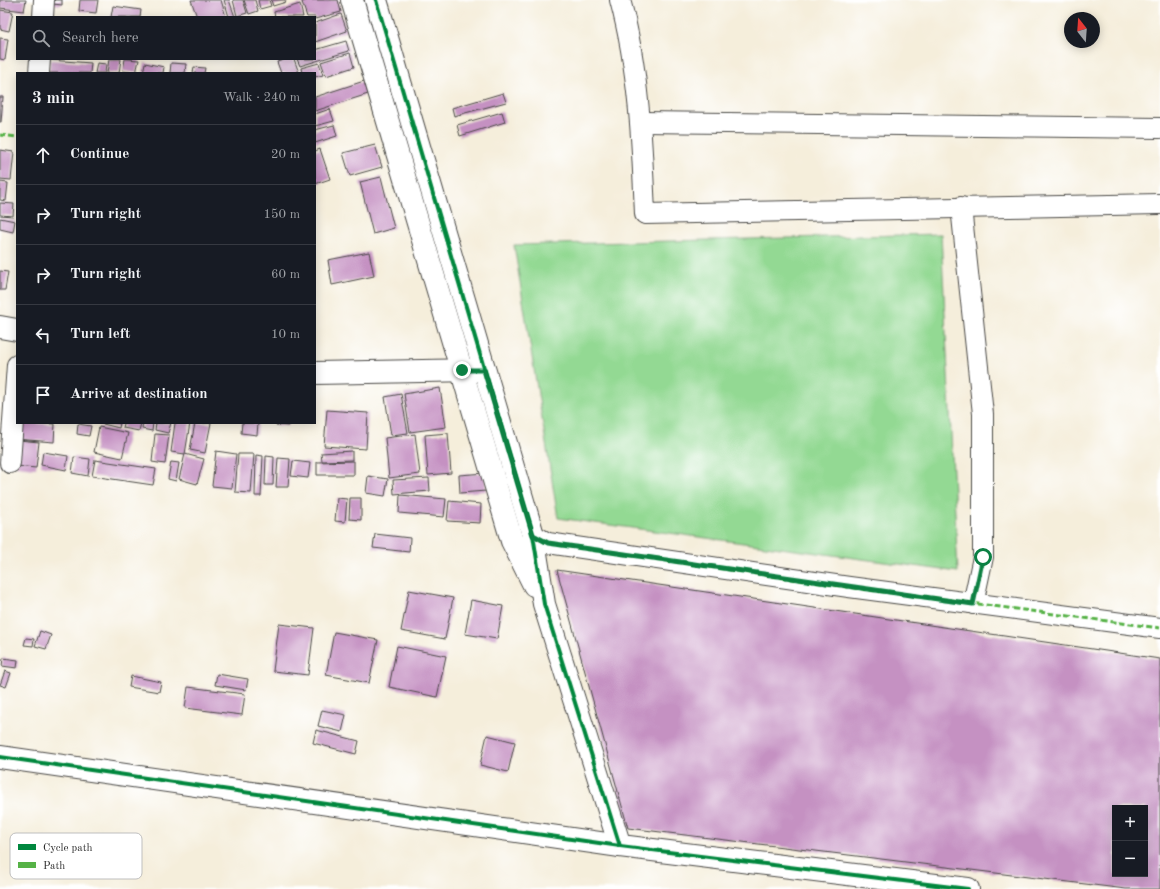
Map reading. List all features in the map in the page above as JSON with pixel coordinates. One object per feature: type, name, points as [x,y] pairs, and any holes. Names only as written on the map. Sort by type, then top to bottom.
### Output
[{"type":"street","points":[[43,16],[44,0]]},
{"type":"street","points":[[352,0],[512,541],[544,604]]},
{"type":"street","points":[[376,0],[533,535],[544,604],[620,846]]},
{"type":"street","points":[[620,0],[628,27],[640,122],[645,214],[1160,204]]},
{"type":"street","points":[[39,72],[40,60]]},
{"type":"street","points":[[640,122],[1160,128]]},
{"type":"street","points":[[961,207],[983,414],[983,557],[973,604]]},
{"type":"street","points":[[0,327],[16,330]]},
{"type":"street","points":[[316,373],[484,370]]},
{"type":"street","points":[[10,463],[16,379]]},
{"type":"street","points":[[533,535],[548,543],[973,604],[1160,628]]},
{"type":"street","points":[[0,757],[620,846],[968,889]]},
{"type":"green space","points":[[941,234],[958,572],[558,518],[514,245]]},
{"type":"building","points":[[0,0],[26,0],[24,11],[0,8]]},
{"type":"building","points":[[54,0],[62,0],[62,5],[53,4]]},
{"type":"building","points":[[80,0],[98,0],[96,13],[79,11]]},
{"type":"building","points":[[191,0],[221,0],[226,16],[197,16]]},
{"type":"building","points":[[224,0],[229,0],[235,16],[229,16]]},
{"type":"building","points":[[233,0],[243,0],[247,13],[237,16]]},
{"type":"building","points":[[244,0],[255,0],[258,11],[249,14]]},
{"type":"building","points":[[258,0],[269,0],[271,6],[260,9]]},
{"type":"building","points":[[271,0],[285,0],[286,2],[273,6]]},
{"type":"building","points":[[308,0],[338,0],[341,12],[316,19],[316,16],[307,16],[302,2]]},
{"type":"building","points":[[300,4],[303,16],[275,16],[274,12]]},
{"type":"building","points":[[113,6],[141,10],[140,16],[111,16]]},
{"type":"building","points":[[0,10],[13,12],[9,31],[0,29]]},
{"type":"building","points":[[341,14],[347,31],[316,42],[316,23]]},
{"type":"building","points":[[0,38],[8,39],[5,60],[0,59]]},
{"type":"building","points":[[346,41],[349,51],[300,66],[297,60],[316,60],[316,50]]},
{"type":"building","points":[[350,53],[354,67],[326,76],[321,62]]},
{"type":"building","points":[[50,60],[91,63],[90,72],[49,72]]},
{"type":"building","points":[[109,60],[121,60],[119,72],[107,72]]},
{"type":"building","points":[[125,60],[139,60],[136,72],[123,71]]},
{"type":"building","points":[[283,60],[294,60],[299,72],[281,72],[277,62]]},
{"type":"building","points":[[97,63],[106,64],[105,72],[95,72]]},
{"type":"building","points":[[145,63],[164,67],[163,72],[143,72]]},
{"type":"building","points":[[171,63],[186,64],[185,72],[170,72]]},
{"type":"building","points":[[319,63],[323,75],[316,77],[316,72],[302,72],[301,68]]},
{"type":"building","points":[[194,67],[205,68],[204,72],[193,72]]},
{"type":"building","points":[[364,81],[368,94],[316,111],[316,97]]},
{"type":"building","points":[[503,93],[506,102],[454,116],[452,108]]},
{"type":"building","points":[[0,97],[3,97],[1,122],[0,122]]},
{"type":"building","points":[[330,109],[334,121],[316,126],[316,114]]},
{"type":"building","points":[[502,112],[505,122],[460,136],[457,125]]},
{"type":"building","points":[[334,125],[337,136],[316,143],[316,130]]},
{"type":"building","points":[[375,145],[382,167],[350,176],[343,153]]},
{"type":"building","points":[[320,149],[330,179],[316,184],[316,151]]},
{"type":"building","points":[[0,150],[14,152],[11,180],[0,179]]},
{"type":"building","points":[[381,177],[394,228],[373,234],[360,182]]},
{"type":"building","points":[[0,182],[8,183],[6,201],[0,200]]},
{"type":"building","points":[[0,203],[14,204],[13,216],[0,215]]},
{"type":"building","points":[[0,218],[15,221],[13,232],[0,229]]},
{"type":"building","points":[[369,252],[374,276],[332,285],[328,260]]},
{"type":"building","points":[[0,271],[8,272],[5,290],[0,290]]},
{"type":"building","points":[[440,388],[446,427],[410,432],[404,394]]},
{"type":"building","points":[[401,394],[408,433],[391,435],[385,397]]},
{"type":"building","points":[[327,410],[368,413],[366,449],[324,446]]},
{"type":"building","points":[[17,424],[55,424],[54,442],[15,439]]},
{"type":"building","points":[[78,424],[91,426],[89,436],[77,434]]},
{"type":"building","points":[[103,424],[120,424],[119,428]]},
{"type":"building","points":[[124,424],[141,424],[139,431],[123,428]]},
{"type":"building","points":[[143,424],[153,424],[152,431],[142,429]]},
{"type":"building","points":[[156,424],[171,424],[168,433],[155,430]]},
{"type":"building","points":[[175,424],[190,424],[185,454],[171,452]]},
{"type":"building","points":[[195,424],[211,424],[205,453],[190,450]]},
{"type":"building","points":[[242,424],[258,424],[257,435],[241,433]]},
{"type":"building","points":[[276,424],[289,424],[288,426]]},
{"type":"building","points":[[99,427],[128,433],[122,458],[94,452]]},
{"type":"building","points":[[448,433],[451,473],[428,475],[425,435]]},
{"type":"building","points":[[155,434],[169,435],[165,464],[152,462]]},
{"type":"building","points":[[415,434],[420,474],[389,478],[385,438]]},
{"type":"building","points":[[18,440],[39,442],[36,468],[16,466]]},
{"type":"building","points":[[216,451],[236,454],[232,488],[212,486]]},
{"type":"building","points":[[352,451],[352,460],[322,461],[321,453]]},
{"type":"building","points":[[43,452],[68,456],[66,470],[41,465]]},
{"type":"building","points":[[185,454],[204,459],[197,484],[179,479]]},
{"type":"building","points":[[238,454],[254,454],[251,493],[235,492]]},
{"type":"building","points":[[256,455],[263,456],[261,496],[255,496]]},
{"type":"building","points":[[266,456],[274,457],[273,485],[265,485]]},
{"type":"building","points":[[74,457],[90,459],[88,476],[72,473]]},
{"type":"building","points":[[278,458],[290,459],[288,487],[276,487]]},
{"type":"building","points":[[95,460],[156,469],[153,485],[92,476]]},
{"type":"building","points":[[293,461],[310,463],[308,478],[291,476]]},
{"type":"building","points":[[354,461],[354,475],[317,475],[317,462]]},
{"type":"building","points":[[171,462],[179,463],[176,481],[168,479]]},
{"type":"building","points":[[485,473],[486,491],[460,493],[459,475]]},
{"type":"building","points":[[368,476],[388,479],[385,496],[366,493]]},
{"type":"building","points":[[429,478],[430,491],[394,494],[393,480]]},
{"type":"building","points":[[400,495],[446,499],[444,517],[399,513]]},
{"type":"building","points":[[337,498],[347,499],[345,522],[335,521]]},
{"type":"building","points":[[350,498],[361,498],[361,520],[349,519]]},
{"type":"building","points":[[449,501],[481,504],[480,523],[447,521]]},
{"type":"building","points":[[375,534],[410,538],[409,552],[373,548]]},
{"type":"building","points":[[557,570],[1160,659],[1160,889],[1126,889],[628,828]]},
{"type":"building","points":[[409,590],[453,598],[445,639],[401,631]]},
{"type":"building","points":[[471,600],[503,606],[497,639],[465,634]]},
{"type":"building","points":[[279,624],[314,628],[308,675],[273,671]]},
{"type":"building","points":[[40,631],[51,635],[46,649],[35,646]]},
{"type":"building","points":[[334,632],[378,640],[369,683],[326,675]]},
{"type":"building","points":[[26,638],[34,639],[33,646],[24,645]]},
{"type":"building","points":[[397,646],[446,656],[437,697],[389,687]]},
{"type":"building","points":[[3,658],[18,660],[17,668],[2,666]]},
{"type":"building","points":[[5,671],[11,673],[6,687],[0,685]]},
{"type":"building","points":[[217,674],[248,679],[246,690],[215,685]]},
{"type":"building","points":[[131,676],[161,682],[159,692],[129,687]]},
{"type":"building","points":[[188,687],[245,694],[242,715],[185,708]]},
{"type":"building","points":[[322,710],[346,715],[342,732],[318,726]]},
{"type":"building","points":[[316,730],[359,741],[356,754],[313,743]]},
{"type":"building","points":[[487,735],[515,742],[508,772],[480,765]]},
{"type":"marked path","points":[[0,135],[16,137]]},
{"type":"marked path","points":[[533,535],[548,543],[849,587],[1160,628]]},
{"type":"cycle path","points":[[376,0],[533,535],[544,604],[620,846]]},
{"type":"cycle path","points":[[0,757],[620,846],[968,889]]},
{"type":"route","points":[[462,370],[484,370],[533,535],[548,543],[973,604],[983,557]]}]
